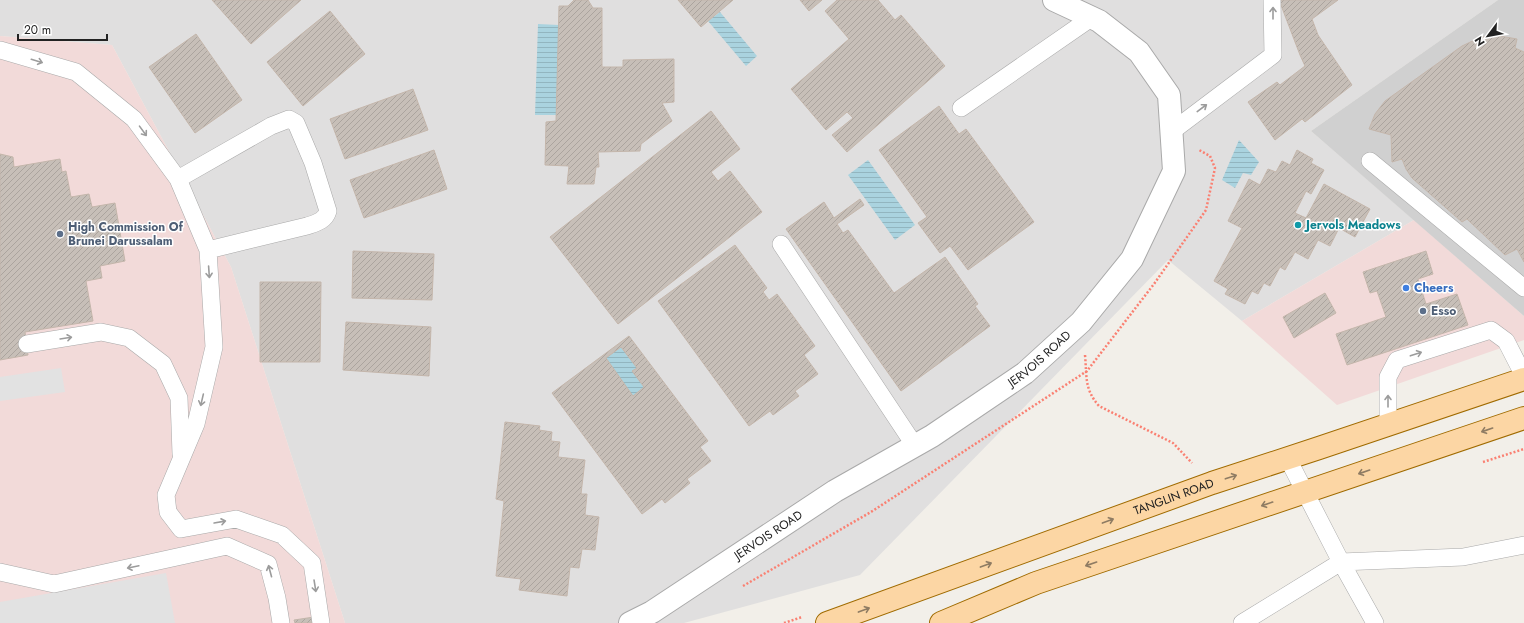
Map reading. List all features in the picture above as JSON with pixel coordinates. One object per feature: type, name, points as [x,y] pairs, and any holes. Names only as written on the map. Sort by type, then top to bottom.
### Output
[{"type":"main road","name":"TANGLIN ROAD","points":[[827,623],[1212,483],[1288,459],[1524,377]]},
{"type":"main road","points":[[941,623],[1036,583],[1524,418]]},
{"type":"street","name":"JERVOIS ROAD","points":[[630,623],[649,617],[835,491],[932,436],[1025,373],[1082,322],[1132,259],[1174,171],[1169,95],[1138,52],[1099,22],[1074,7]]},
{"type":"lane","points":[[1171,132],[1273,55],[1272,0]]},
{"type":"lane","points":[[961,108],[1074,7]]},
{"type":"lane","points":[[0,50],[76,72],[134,119],[178,179],[208,250],[214,347],[196,424],[166,495],[168,512],[181,529],[236,519],[282,535],[312,563],[321,623]]},
{"type":"lane","points":[[178,179],[271,126],[289,119],[296,122],[313,164],[328,211],[326,217],[307,226],[208,250]]},
{"type":"lane","points":[[1370,161],[1524,288]]},
{"type":"lane","points":[[781,244],[915,446]]},
{"type":"lane","points":[[1388,425],[1388,377],[1398,360],[1491,330],[1506,341],[1524,377]]},
{"type":"lane","points":[[27,344],[101,332],[129,338],[163,364],[179,398],[181,460]]},
{"type":"lane","points":[[1288,459],[1341,562],[1375,623]]},
{"type":"lane","points":[[1242,623],[1341,562],[1463,557],[1524,545]]},
{"type":"lane","points":[[0,572],[54,584],[227,546],[268,564],[277,598],[281,623]]},
{"type":"path","points":[[1082,322],[1087,371],[1086,381],[1088,390],[1093,399],[1099,406],[1108,411],[1173,443],[1212,483]]},
{"type":"shaded area","points":[[0,0],[1498,0],[1311,131],[1414,220],[1242,321],[1168,260],[860,575],[684,623],[345,623],[231,267],[112,45],[0,36]]},
{"type":"shaded area","points":[[1498,0],[1524,0],[1524,316],[1311,131]]},
{"type":"shaded area","points":[[0,36],[112,45],[231,267],[345,623],[0,623]]},
{"type":"shaded area","points":[[1414,220],[1524,316],[1524,340],[1337,405],[1242,321]]},
{"type":"shaded area","points":[[61,368],[65,392],[0,401],[0,377]]},
{"type":"shaded area","points":[[166,573],[175,623],[0,623],[0,602]]},
{"type":"water","points":[[720,12],[757,56],[746,66],[708,21]]},
{"type":"water","points":[[538,24],[559,25],[556,115],[535,115]]},
{"type":"water","points":[[1239,140],[1259,162],[1251,175],[1243,173],[1235,188],[1222,180]]},
{"type":"water","points":[[868,160],[915,225],[895,240],[848,175]]},
{"type":"water","points":[[621,347],[637,368],[633,371],[644,387],[633,396],[606,358]]},
{"type":"building","points":[[212,0],[301,0],[251,44]]},
{"type":"building","points":[[574,0],[588,0],[593,8],[602,8],[602,67],[623,67],[623,60],[674,59],[674,102],[662,103],[672,121],[641,144],[640,151],[598,152],[599,167],[596,167],[594,184],[567,184],[569,166],[545,165],[546,122],[556,121],[559,6],[568,6]]},
{"type":"building","points":[[678,0],[733,0],[701,27]]},
{"type":"building","points":[[800,0],[822,0],[809,11]]},
{"type":"building","points":[[837,0],[878,0],[895,20],[901,15],[945,66],[847,152],[832,135],[853,118],[847,112],[826,130],[791,89],[849,39],[825,11]]},
{"type":"building","points":[[1279,0],[1338,0],[1312,19],[1318,35],[1352,85],[1305,122],[1302,119],[1275,140],[1248,102],[1277,82],[1280,85],[1305,66]]},
{"type":"building","points":[[330,11],[365,54],[303,106],[267,62]]},
{"type":"building","points":[[196,34],[242,100],[195,133],[149,67]]},
{"type":"building","points":[[1500,36],[1517,39],[1515,48],[1524,52],[1524,262],[1517,249],[1505,255],[1467,219],[1462,222],[1412,178],[1402,159],[1392,162],[1391,135],[1369,129],[1375,114],[1385,101],[1462,46],[1481,37]]},
{"type":"building","points":[[413,89],[428,130],[345,159],[330,119]]},
{"type":"building","points":[[939,106],[959,134],[966,129],[1034,222],[968,270],[950,246],[940,253],[918,223],[927,217],[879,150]]},
{"type":"building","points":[[711,111],[740,149],[711,172],[718,181],[730,171],[762,212],[618,324],[550,237]]},
{"type":"building","points":[[434,150],[447,189],[364,218],[350,180]]},
{"type":"building","name":"Jervols Meadows","points":[[1297,150],[1313,159],[1311,163],[1324,170],[1311,194],[1306,191],[1295,213],[1306,218],[1324,184],[1370,209],[1355,237],[1339,228],[1330,246],[1318,240],[1308,259],[1295,252],[1285,270],[1280,267],[1270,286],[1264,283],[1258,294],[1252,291],[1245,304],[1225,294],[1228,289],[1214,281],[1242,228],[1228,221],[1249,179],[1260,185],[1268,169],[1276,172],[1282,161],[1290,165]]},
{"type":"building","name":"High Commission Of Brunei Darussalam","points":[[0,154],[13,157],[14,167],[60,159],[62,172],[66,171],[71,197],[89,194],[92,207],[115,203],[125,261],[100,266],[102,278],[86,281],[93,321],[25,332],[28,355],[0,360]]},
{"type":"building","points":[[860,199],[864,205],[837,224],[843,233],[848,230],[894,293],[945,257],[978,304],[975,306],[990,326],[901,391],[786,229],[824,202],[834,218]]},
{"type":"building","points":[[735,245],[767,288],[763,292],[769,300],[777,294],[815,346],[804,355],[818,374],[795,391],[799,396],[773,415],[770,411],[749,426],[658,301]]},
{"type":"building","points":[[353,251],[434,254],[432,300],[352,298]]},
{"type":"building","name":"Esso","points":[[1426,251],[1433,274],[1418,279],[1426,304],[1457,294],[1468,325],[1347,365],[1336,334],[1386,317],[1377,291],[1370,293],[1363,272]]},
{"type":"building","points":[[260,282],[321,282],[320,362],[260,362]]},
{"type":"building","points":[[1325,293],[1336,313],[1294,338],[1283,317]]},
{"type":"building","points":[[346,322],[431,327],[429,376],[343,370]]},
{"type":"building","points":[[629,336],[708,441],[700,447],[711,461],[687,479],[690,483],[665,503],[662,499],[642,514],[552,393]],"holes":[[[621,347],[637,368],[632,371],[644,387],[633,396],[606,358]]]},
{"type":"building","points":[[505,422],[540,426],[539,430],[552,432],[551,441],[560,442],[558,457],[585,460],[581,494],[587,494],[585,515],[599,517],[595,550],[582,549],[579,568],[570,567],[567,596],[519,590],[521,579],[496,576],[504,501],[496,499]]},
{"type":"building","points":[[314,617],[315,623],[295,623],[294,620]]},
{"type":"place","name":"Jervols Meadows","points":[[1298,225]]},
{"type":"place","name":"High Commission Of Brunei Darussalam","points":[[60,234]]},
{"type":"place","name":"Cheers","points":[[1406,288]]},
{"type":"place","name":"Esso","points":[[1423,311]]}]
